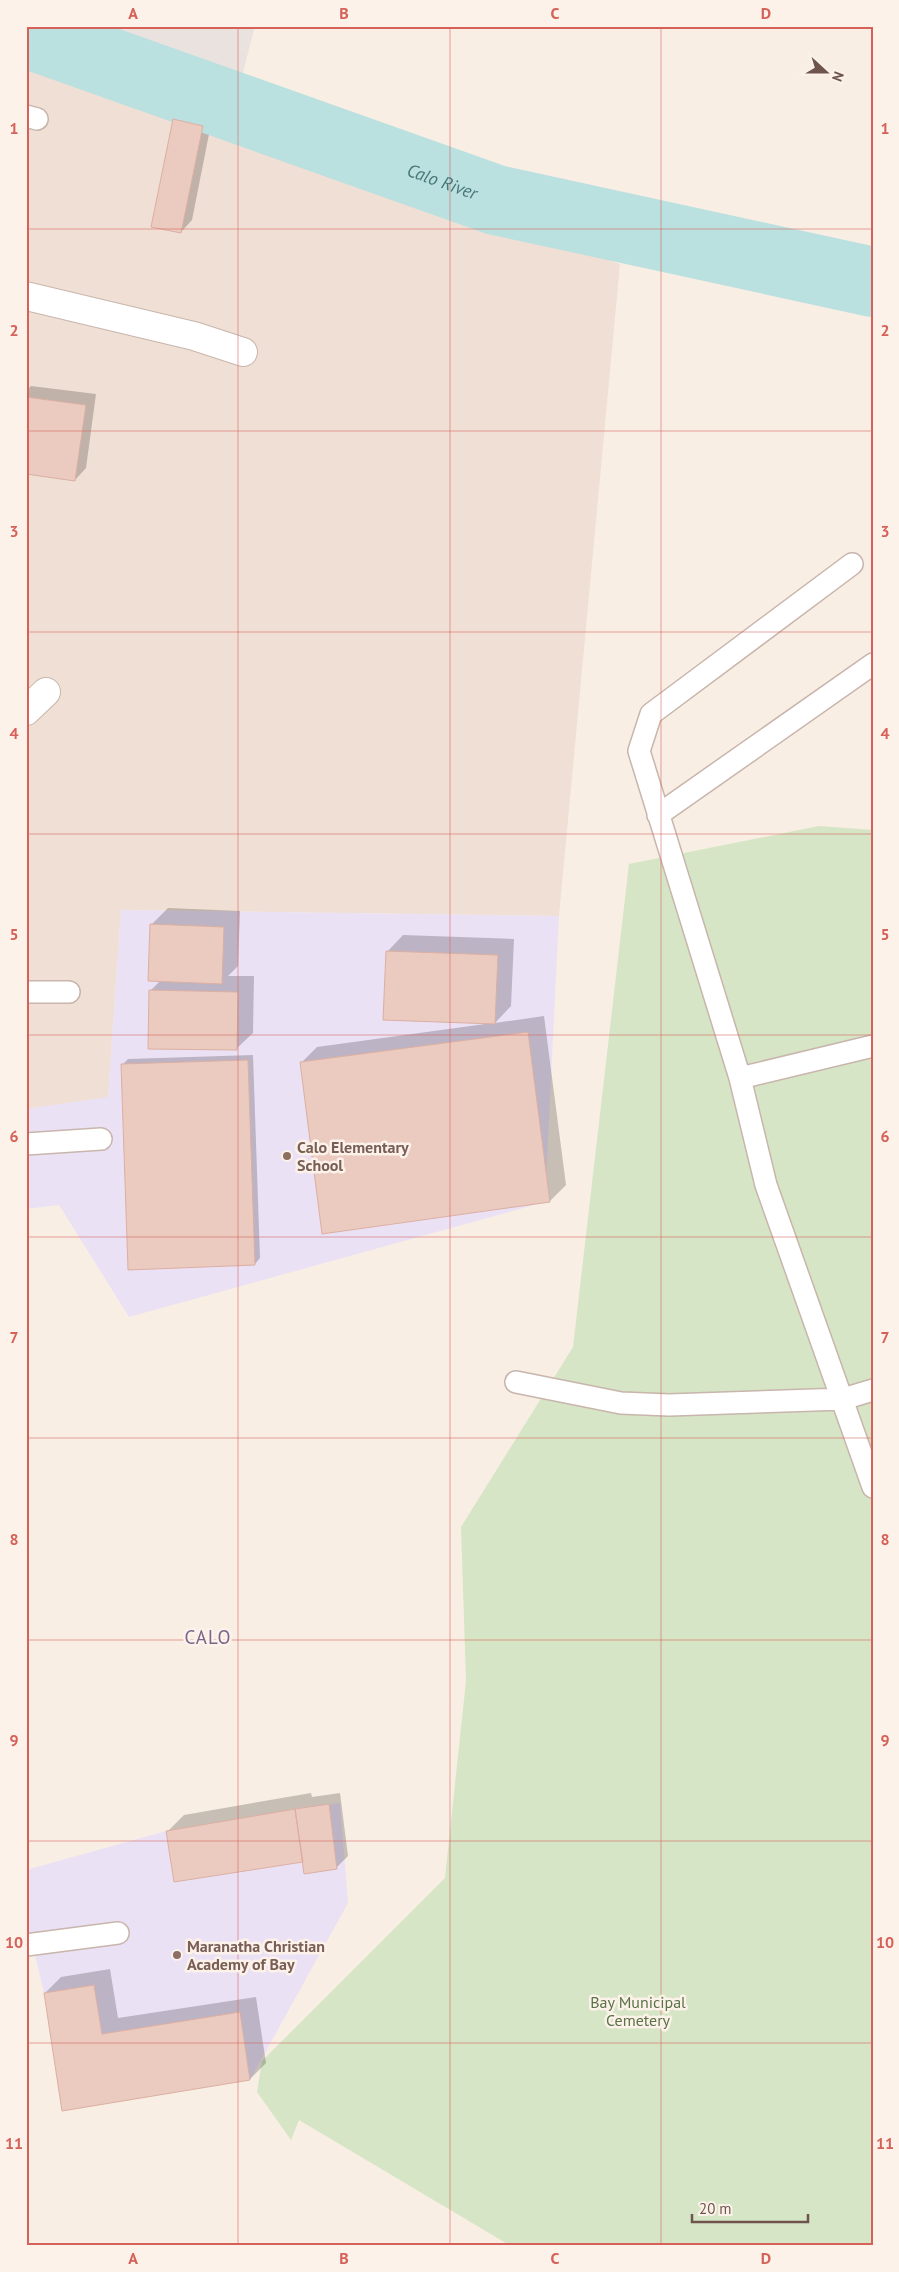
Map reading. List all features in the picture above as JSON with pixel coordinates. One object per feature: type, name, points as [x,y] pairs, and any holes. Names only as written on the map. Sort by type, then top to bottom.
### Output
[{"type":"street","points":[[26,296],[194,336],[243,352]]},
{"type":"street","points":[[26,711],[46,692]]},
{"type":"lane","points":[[852,564],[651,714],[639,751],[740,1078],[766,1184],[873,1487]]},
{"type":"lane","points":[[658,815],[873,664]]},
{"type":"lane","points":[[26,992],[69,992]]},
{"type":"lane","points":[[740,1078],[873,1046]]},
{"type":"lane","points":[[26,1144],[102,1139]]},
{"type":"lane","points":[[516,1382],[621,1403],[669,1405],[843,1398],[873,1390]]},
{"type":"lane","points":[[26,1945],[118,1933]]},
{"type":"shaded area","points":[[94,26],[255,26],[240,84]]},
{"type":"shaded area","points":[[26,63],[620,264],[559,916],[121,910],[108,1098],[26,1109]]},
{"type":"shaded area","name":"Calo Elementary School","points":[[121,910],[559,916],[545,1202],[129,1317],[59,1205],[26,1209],[26,1109],[108,1097]]},
{"type":"shaded area","name":"Maranatha Christian Academy of Bay","points":[[340,1803],[348,1903],[250,2080],[62,2111],[44,1993],[26,1918],[26,1870],[166,1831]]},
{"type":"green space","name":"Bay Municipal Cemetery","points":[[819,826],[873,830],[873,2246],[511,2246],[299,2120],[291,2140],[257,2092],[262,2061],[445,1878],[466,1681],[461,1527],[573,1347],[629,864]]},
{"type":"building","points":[[173,119],[203,126],[181,233],[151,227]]},
{"type":"building","points":[[26,397],[86,405],[75,481],[26,474]]},
{"type":"building","points":[[150,924],[224,927],[222,984],[148,981]]},
{"type":"building","points":[[386,951],[498,955],[495,1024],[383,1020]]},
{"type":"building","points":[[149,990],[238,992],[237,1050],[148,1049]]},
{"type":"building","points":[[528,1032],[550,1202],[322,1234],[300,1062]]},
{"type":"building","points":[[248,1060],[255,1265],[128,1270],[121,1064]]},
{"type":"building","points":[[329,1804],[337,1869],[304,1874],[295,1809]]},
{"type":"building","points":[[295,1809],[303,1862],[174,1882],[166,1831]]},
{"type":"building","points":[[94,1985],[102,2034],[240,2012],[250,2080],[62,2111],[44,1993]]},
{"type":"waterway","name":"Calo River","points":[[26,33],[496,200],[873,282]]},
{"type":"place","name":"Calo Elementary School","points":[[287,1156]]},
{"type":"place","name":"Maranatha Christian Academy of Bay","points":[[177,1955]]},
{"type":"district","name":"CALO","points":[[208,1637]]}]
